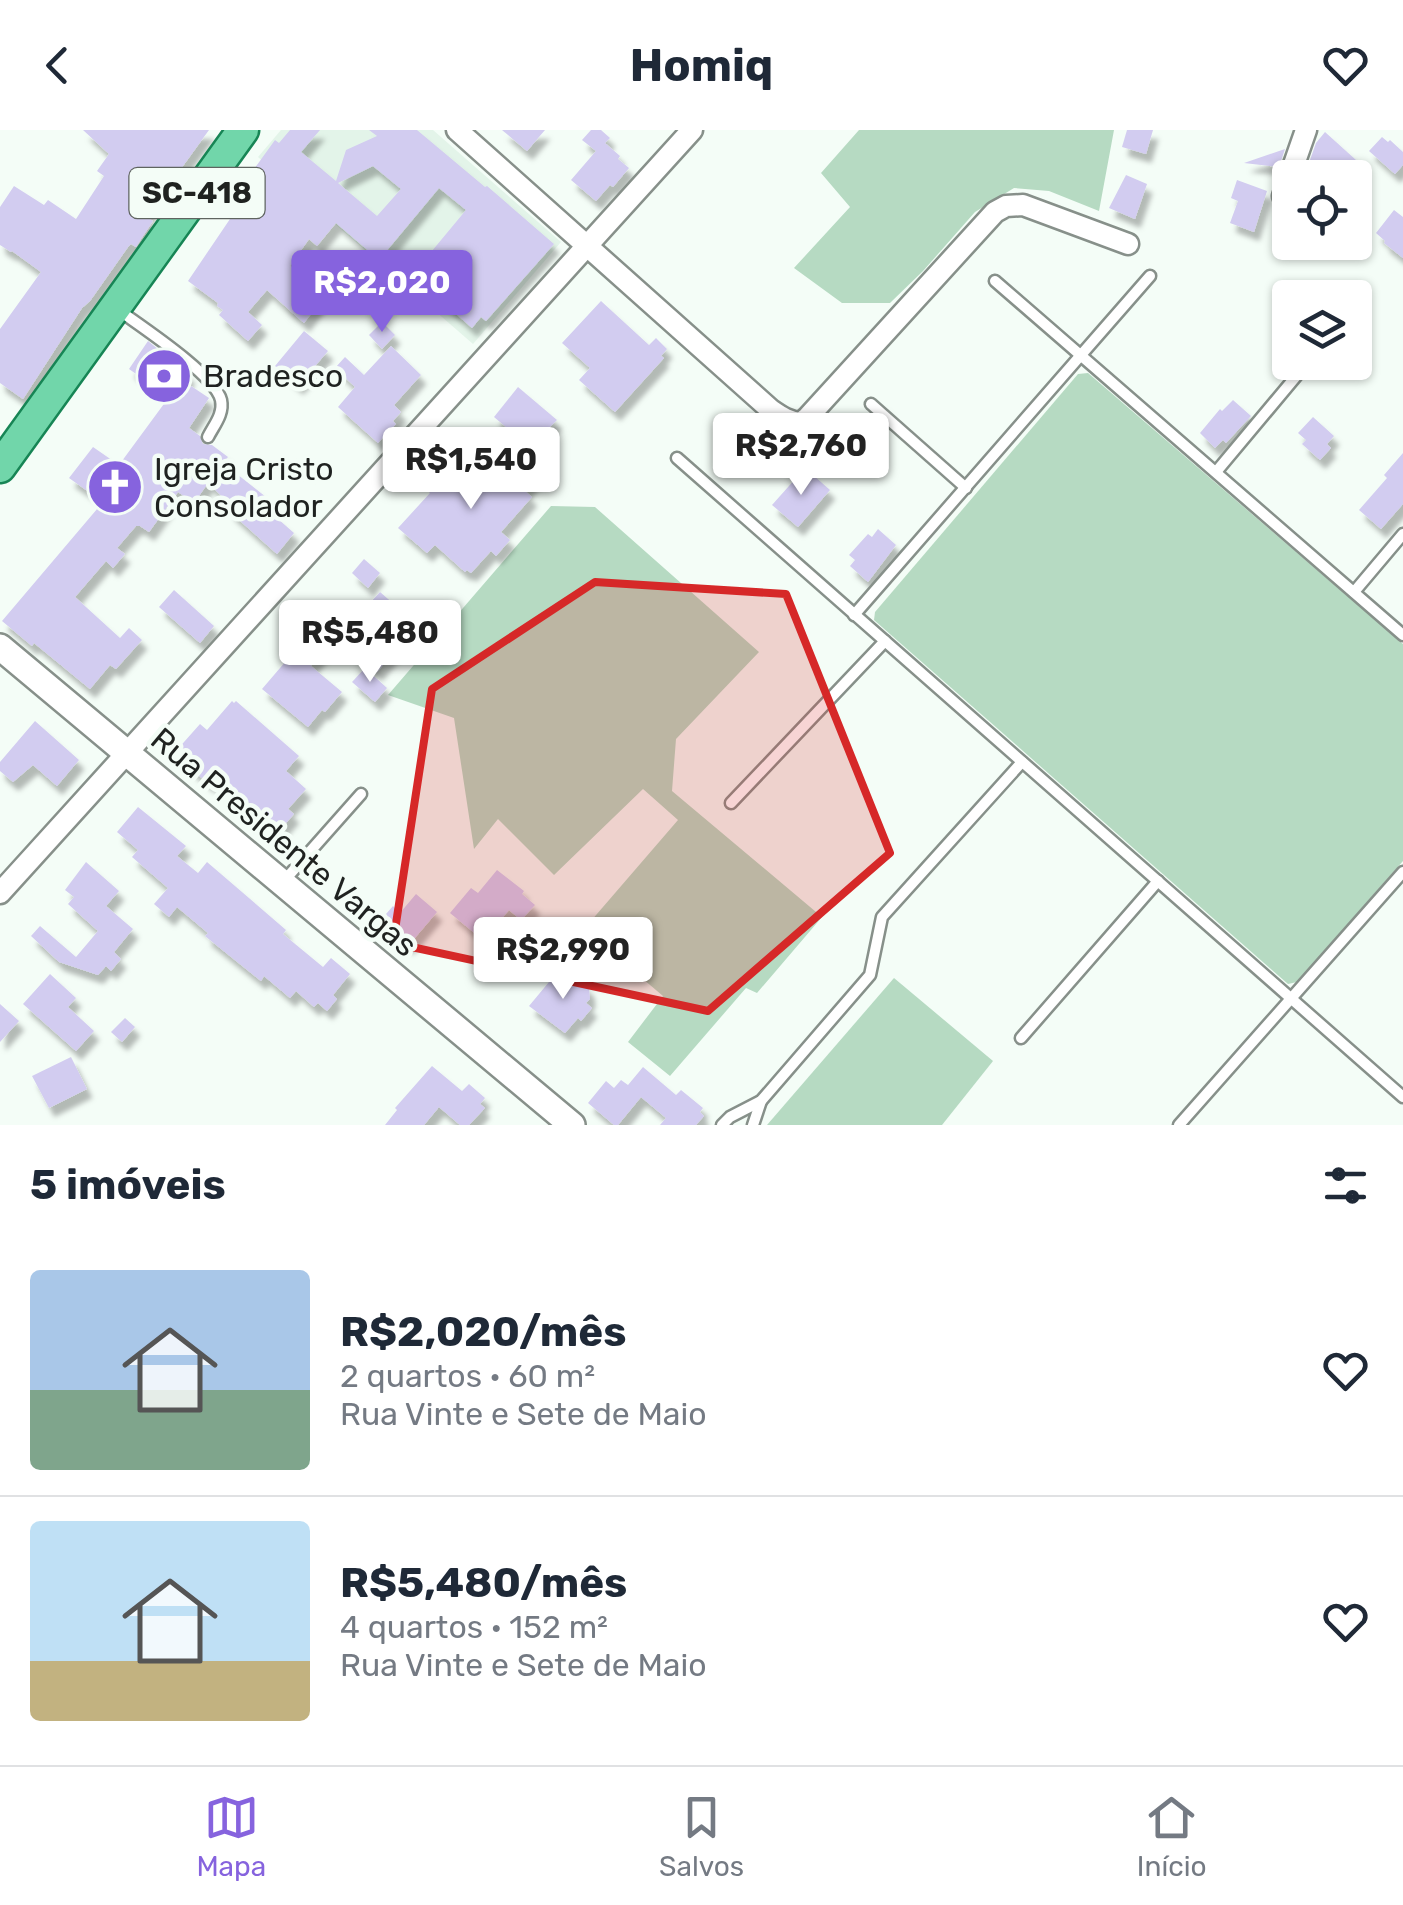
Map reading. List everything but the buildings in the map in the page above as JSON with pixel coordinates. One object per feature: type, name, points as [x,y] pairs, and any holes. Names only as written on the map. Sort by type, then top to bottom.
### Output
[{"type":"main road","name":"SC-418","points":[[0,466],[243,130]]},
{"type":"street","points":[[457,130],[771,410],[783,419],[801,423],[995,212],[1006,206],[1023,205],[1128,244]]},
{"type":"street","points":[[0,892],[692,130]]},
{"type":"street","points":[[1296,160],[1306,130]]},
{"type":"street","name":"Rua Presidente Vargas","points":[[0,647],[572,1125]]},
{"type":"lane","points":[[854,615],[1150,276]]},
{"type":"lane","points":[[995,281],[1403,634]]},
{"type":"lane","points":[[115,308],[196,369],[218,392],[221,414],[208,436]]},
{"type":"lane","points":[[1216,472],[1293,380]]},
{"type":"lane","points":[[870,404],[966,488]]},
{"type":"lane","points":[[676,458],[1403,1097]]},
{"type":"lane","points":[[1354,592],[1403,534]]},
{"type":"lane","points":[[730,804],[884,641]]},
{"type":"lane","points":[[722,1125],[761,1101],[870,975],[882,917],[1022,762]]},
{"type":"lane","points":[[282,883],[360,794]]},
{"type":"lane","points":[[1179,1125],[1403,872]]},
{"type":"lane","points":[[1020,1038],[1158,881]]},
{"type":"lane","points":[[753,1125],[761,1101]]},
{"type":"highlighted area","points":[[595,582],[786,594],[890,853],[708,1011],[393,943],[432,689]]},
{"type":"shaded area","points":[[281,130],[433,130],[561,242],[473,344],[258,157]]},
{"type":"green space","points":[[859,130],[1114,130],[1099,211],[1049,191],[1014,188],[975,212],[890,303],[842,303],[794,268],[850,207],[821,173]]},
{"type":"green space","points":[[1088,373],[1403,644],[1403,861],[1297,982],[1288,984],[874,620],[875,612],[1078,374]]},
{"type":"green space","points":[[551,506],[595,507],[759,652],[676,739],[672,791],[822,917],[757,993],[746,988],[670,1076],[628,1042],[663,996],[584,929],[678,820],[643,789],[554,875],[498,819],[474,849],[454,718],[388,695]]},
{"type":"green space","points":[[894,978],[993,1061],[942,1125],[767,1125]]},
{"type":"place","name":"Bradesco","points":[[164,376]]},
{"type":"place","name":"Igreja Cristo Consolador","points":[[115,487]]}]
